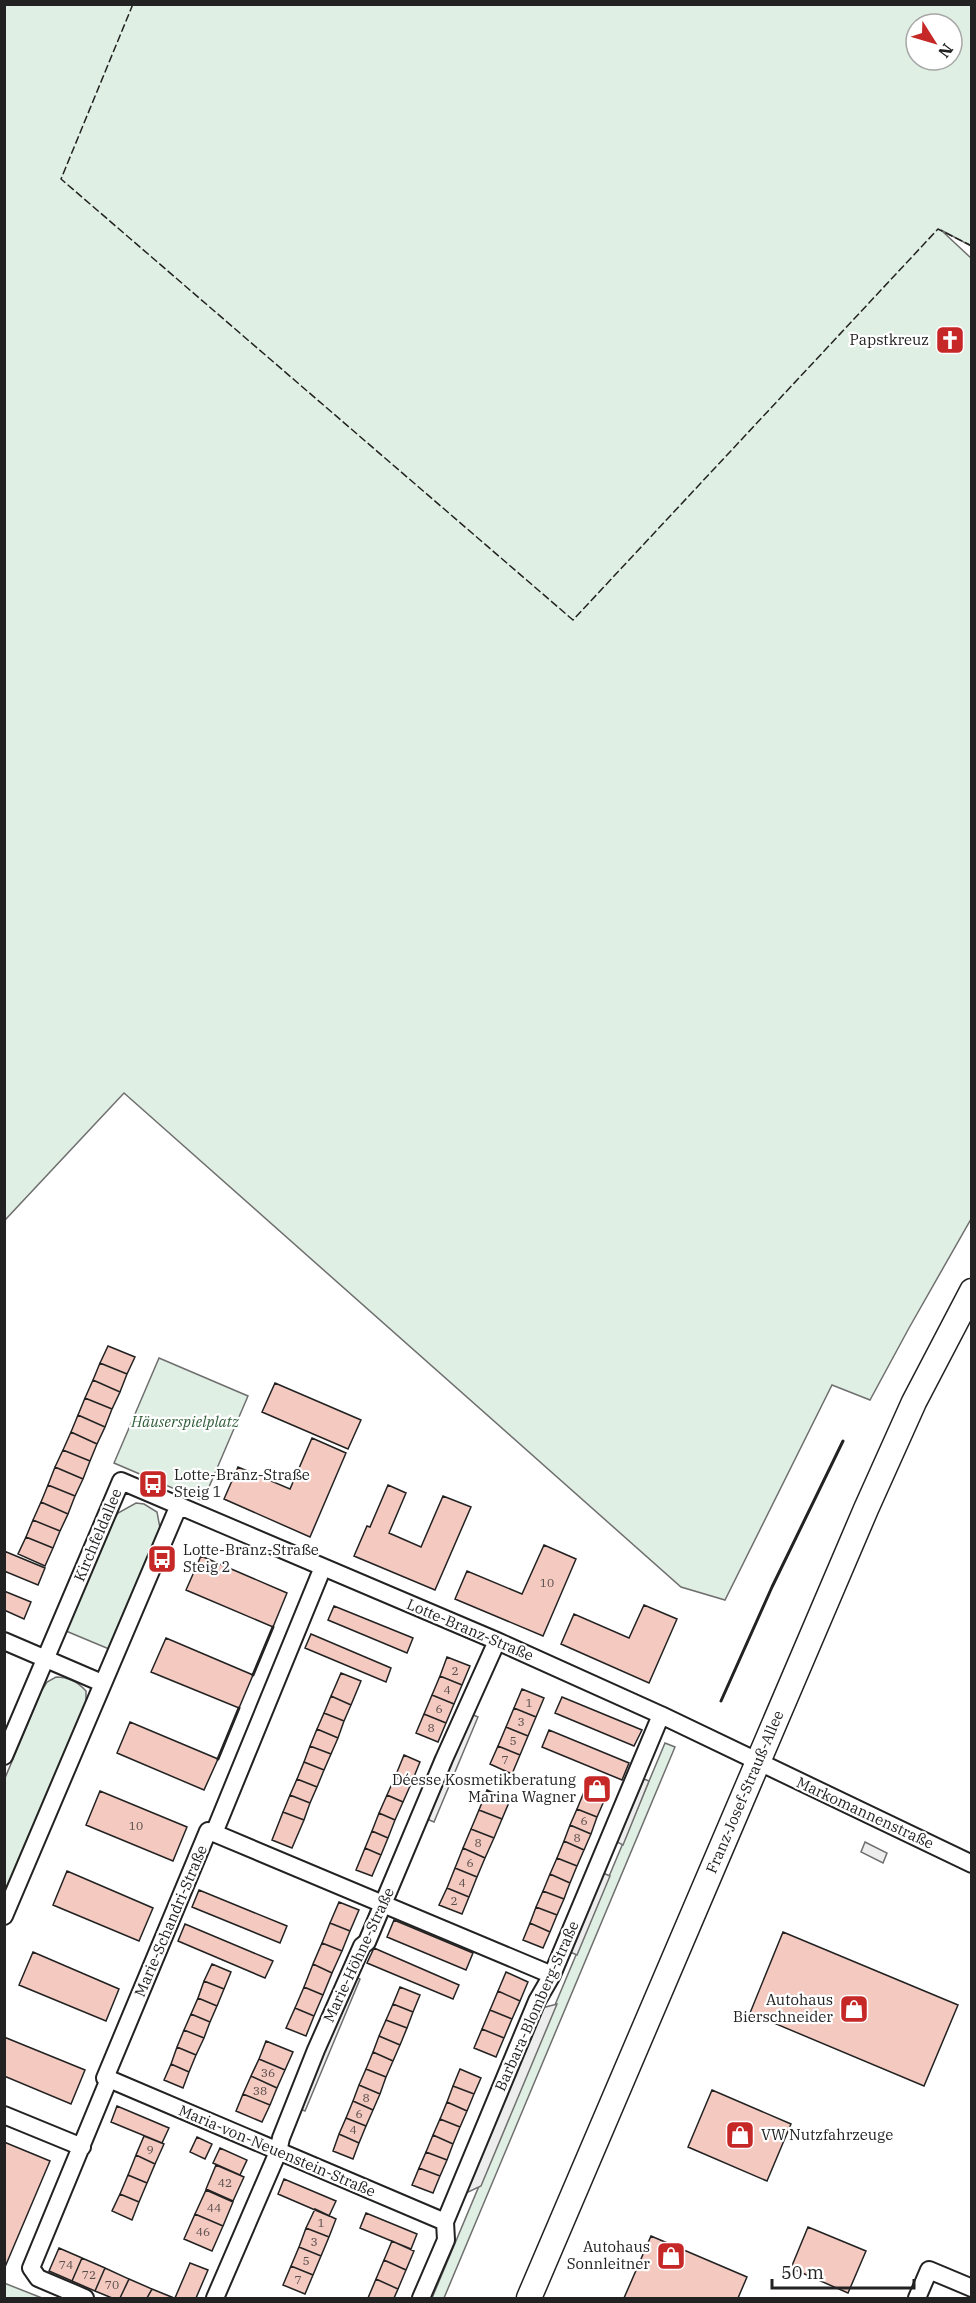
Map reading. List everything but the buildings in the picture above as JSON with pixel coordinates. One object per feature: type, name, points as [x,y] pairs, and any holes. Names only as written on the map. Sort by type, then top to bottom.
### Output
[{"type":"street","name":"Franz-Josef-Strauß-Allee","points":[[529,2298],[866,1509],[914,1402],[972,1291]]},
{"type":"street","name":"Kirchfeldallee","points":[[4,1756],[121,1481],[179,1504]]},
{"type":"street","name":"Lotte-Branz-Straße","points":[[179,1504],[497,1641],[661,1715],[758,1762]]},
{"type":"street","points":[[4,1916],[179,1504]]},
{"type":"street","name":"Marie-Schandri-Straße","points":[[85,2298],[38,2278],[31,2268],[110,2079],[105,2078],[208,1831],[214,1833],[323,1567]]},
{"type":"street","points":[[4,1641],[102,1683]]},
{"type":"street","name":"Marie-Höhne-Straße","points":[[215,2298],[278,2152],[281,2138],[316,2050],[362,1946],[367,1942],[444,1759],[497,1641]]},
{"type":"street","name":"Barbara-Blomberg-Straße","points":[[421,2298],[446,2240],[445,2222],[537,2001],[552,1975],[661,1715]]},
{"type":"street","name":"Markomannenstraße","points":[[758,1762],[972,1864]]},
{"type":"street","points":[[214,1833],[552,1975]]},
{"type":"street","name":"Maria-von-Neuenstein-Straße","points":[[110,2079],[445,2222]]},
{"type":"street","points":[[4,2115],[82,2147]]},
{"type":"street","points":[[917,2298],[929,2270],[972,2288]]},
{"type":"street","points":[[969,2298],[972,2293]]},
{"type":"green space","points":[[5,4],[971,5],[971,246],[941,230],[972,259],[971,1219],[870,1400],[832,1385],[725,1600],[681,1587],[124,1093],[5,1220]]},
{"type":"green space","name":"Häuserspielplatz","points":[[159,1358],[248,1396],[203,1501],[114,1463]]},
{"type":"green space","points":[[136,1503],[144,1504],[157,1512],[160,1528],[109,1649],[66,1631],[112,1522],[118,1513]]},
{"type":"green space","points":[[56,1677],[69,1679],[83,1688],[86,1691],[86,1705],[5,1898],[5,1778],[42,1690],[47,1682]]},
{"type":"green space","points":[[665,1743],[675,1747],[444,2298],[432,2298]]},
{"type":"green space","points":[[4,2283],[42,2298],[5,2298]]},
{"type":"shaded area","points":[[471,1714],[478,1717],[434,1822],[427,1819]]},
{"type":"shaded area","points":[[644,1779],[649,1781],[623,1845],[617,1842]]},
{"type":"shaded area","points":[[865,1842],[887,1853],[883,1863],[861,1852]]},
{"type":"shaded area","points":[[603,1873],[610,1876],[577,1955],[570,1952]]},
{"type":"shaded area","points":[[354,1976],[360,1979],[305,2111],[298,2108]]},
{"type":"shaded area","points":[[557,2004],[481,2186],[464,2194],[542,2008]]},
{"type":"fence","points":[[133,4],[61,179],[573,620],[938,229],[972,246]]},
{"type":"wall","points":[[721,1701],[772,1587],[843,1441]]},
{"type":"wall","points":[[253,1675],[273,1627]]},
{"type":"wall","points":[[218,1759],[239,1708]]},
{"type":"place","name":"Papstkreuz","points":[[950,340]]},
{"type":"place","name":"Lotte-Branz-Straße Steig 1","points":[[153,1484]]},
{"type":"place","name":"Lotte-Branz-Straße Steig 2","points":[[162,1559]]},
{"type":"place","name":"Déesse Kosmetikberatung Marina Wagner","points":[[597,1789]]},
{"type":"place","name":"Autohaus Bierschneider","points":[[854,2009]]},
{"type":"place","name":"VW Nutzfahrzeuge","points":[[740,2135]]},
{"type":"place","name":"Autohaus Sonnleitner","points":[[671,2256]]}]
